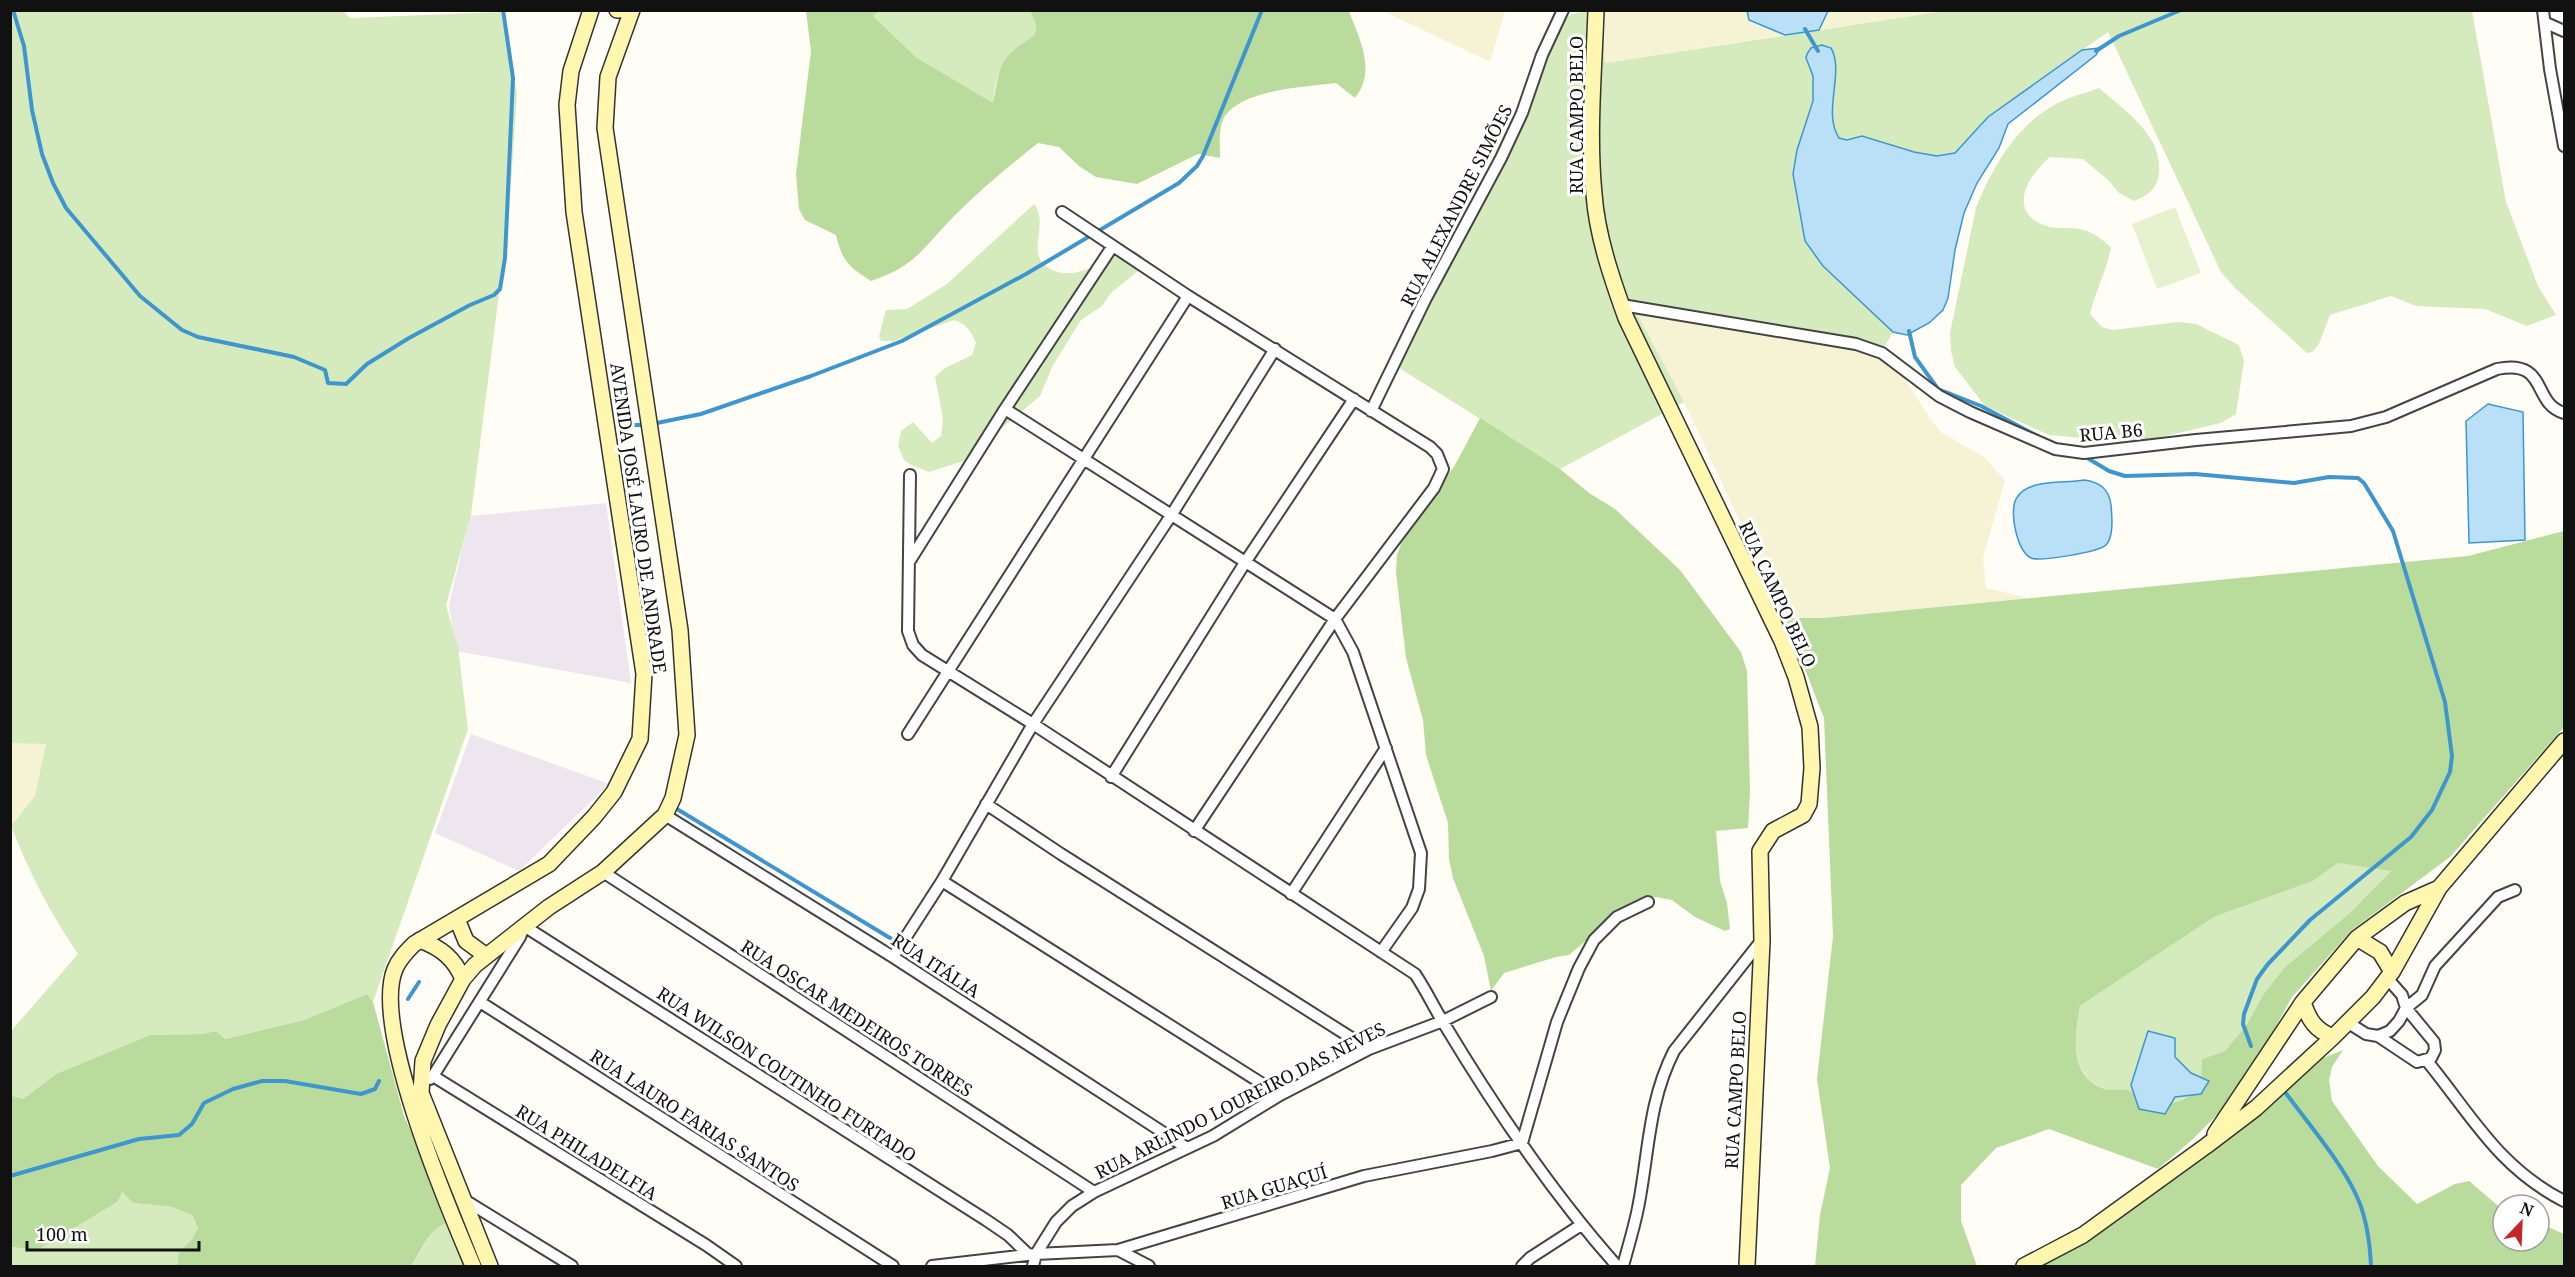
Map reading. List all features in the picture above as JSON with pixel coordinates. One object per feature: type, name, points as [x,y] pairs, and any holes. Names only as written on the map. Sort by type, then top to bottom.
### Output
[{"type":"street","name":"AVENIDA JOSÉ LAURO DE ANDRADE","points":[[473,1266],[412,1110],[392,1025],[390,1008],[394,970],[402,956],[420,940],[525,880],[562,853],[614,792],[639,739],[644,674],[574,212],[567,105],[571,71],[591,10]]},
{"type":"street","name":"AVENIDA JOSÉ LAURO DE ANDRADE","points":[[632,10],[608,77],[605,129],[680,630],[687,735],[668,808]]},
{"type":"street","name":"RUA ALEXANDRE SIMÕES","points":[[1371,411],[1425,300],[1505,149],[1522,113],[1542,55],[1563,10]]},
{"type":"street","name":"RUA CAMPO BELO","points":[[1596,10],[1592,143],[1594,195],[1612,279],[1622,305],[1782,641],[1796,677],[1810,727],[1812,768],[1809,804],[1803,815],[1773,831],[1760,851],[1762,940],[1747,1266]]},
{"type":"street","points":[[2543,10],[2550,69],[2565,146]]},
{"type":"street","points":[[2546,23],[2565,31]]},
{"type":"street","points":[[1062,212],[1188,296],[1430,447],[1437,454],[1443,468],[1434,488],[1335,619],[1194,831]]},
{"type":"street","points":[[909,562],[1005,409],[1112,247]]},
{"type":"street","points":[[908,734],[1188,296]]},
{"type":"street","name":"RUA B6","points":[[1622,305],[1856,344],[1882,353],[1939,396],[1980,417],[2055,449],[2084,453],[2350,426],[2386,417],[2498,369],[2513,366],[2528,370],[2547,399],[2557,410],[2565,412]]},
{"type":"street","points":[[893,957],[942,881],[1033,724],[1172,514],[1275,349]]},
{"type":"street","points":[[1111,777],[1246,561],[1354,399]]},
{"type":"street","points":[[1005,409],[1335,619],[1353,652],[1421,853],[1419,889],[1412,908],[1381,952]]},
{"type":"street","points":[[910,475],[908,631],[914,645],[922,655],[1033,724],[1291,894],[1400,962],[1415,974],[1522,1143],[1581,1225],[1617,1266]]},
{"type":"street","points":[[2024,1266],[2083,1236],[2206,1146],[2256,1108],[2332,1037],[2390,975],[2439,888],[2565,741]]},
{"type":"street","points":[[1291,894],[1386,748]]},
{"type":"street","points":[[987,804],[1060,854],[1369,1048]]},
{"type":"street","points":[[490,1266],[462,1199],[420,1086],[423,1061],[438,1025],[464,979],[485,955],[603,872],[668,808]]},
{"type":"street","name":"RUA ITÁLIA","points":[[668,808],[1188,1148]]},
{"type":"street","name":"RUA OSCAR MEDEIROS TORRES","points":[[603,872],[1094,1192]]},
{"type":"street","points":[[942,881],[1280,1095]]},
{"type":"street","points":[[2206,1146],[2303,1002],[2357,938],[2405,903],[2439,888]]},
{"type":"street","points":[[2347,1022],[2366,1034],[2384,1035],[2395,1026],[2406,1008],[2422,996],[2435,966],[2498,897],[2515,890]]},
{"type":"street","points":[[1522,1143],[1557,1022],[1579,968],[1594,940],[1617,917],[1648,902]]},
{"type":"street","points":[[457,919],[466,941],[485,955]]},
{"type":"street","points":[[420,1086],[433,1076],[520,937],[524,926]]},
{"type":"street","name":"RUA WILSON COUTINHO FURTADO","points":[[524,926],[987,1220],[1033,1255]]},
{"type":"street","points":[[2357,938],[2380,952],[2402,995],[2406,1008],[2434,1042],[2433,1055],[2427,1061],[2417,1062],[2378,1036]]},
{"type":"street","points":[[420,940],[448,955],[464,979]]},
{"type":"street","points":[[1623,1266],[1638,1208],[1656,1094],[1663,1072],[1674,1051],[1762,940]]},
{"type":"street","name":"RUA ARLINDO LOUREIRO DAS NEVES","points":[[1033,1266],[1033,1255],[1056,1222],[1072,1206],[1094,1192],[1213,1136],[1280,1095],[1369,1048],[1443,1021],[1491,997]]},
{"type":"street","name":"RUA LAURO FARIAS SANTOS","points":[[480,1002],[893,1266]]},
{"type":"street","points":[[2303,1002],[2311,1023],[2321,1033],[2332,1037]]},
{"type":"street","points":[[2427,1061],[2475,1126],[2502,1157],[2535,1184],[2565,1201]]},
{"type":"street","name":"RUA PHILADELFIA","points":[[433,1076],[706,1245],[736,1266]]},
{"type":"street","name":"RUA GUAÇUÍ","points":[[1033,1255],[1118,1250],[1364,1176],[1522,1143]]},
{"type":"street","points":[[462,1199],[572,1266]]},
{"type":"street","points":[[1522,1266],[1581,1225]]},
{"type":"street","points":[[1118,1250],[1149,1266]]},
{"type":"street","points":[[932,1266],[1033,1255]]},
{"type":"shaded area","points":[[1503,10],[1505,12],[1490,62],[1383,11]]},
{"type":"shaded area","points":[[1604,11],[1746,11],[1749,20],[1785,35],[1605,63]]},
{"type":"shaded area","points":[[1828,11],[1944,11],[1819,30]]},
{"type":"shaded area","points":[[1633,307],[1885,346],[1930,419],[1942,433],[1984,457],[2005,480],[1983,558],[1986,588],[2028,598],[1823,618],[1785,618],[1684,402]]},
{"type":"shaded area","points":[[606,503],[631,683],[456,651],[449,605],[470,516]]},
{"type":"shaded area","points":[[31,682],[59,806],[11,827],[11,690]]},
{"type":"shaded area","points":[[471,734],[609,784],[519,871],[435,833]]},
{"type":"green space","points":[[342,10],[350,18],[501,12],[517,93],[509,215],[471,515],[446,605],[458,647],[468,729],[373,1002],[367,994],[304,1020],[225,1039],[216,1031],[202,1034],[150,1035],[56,1074],[23,1099],[11,1095],[11,1031],[78,954],[41,892],[11,826],[35,796],[46,744],[10,743],[11,11]]},
{"type":"green space","points":[[879,10],[1030,11],[1036,25],[1035,35],[1016,48],[1004,63],[994,92],[993,104],[917,58],[873,16]]},
{"type":"green space","points":[[806,11],[879,11],[873,16],[917,58],[993,103],[1003,63],[1014,50],[1035,35],[1036,25],[1030,11],[1349,11],[1364,54],[1365,77],[1355,98],[1336,83],[1276,91],[1246,100],[1234,107],[1223,120],[1220,158],[1198,154],[1137,184],[1096,177],[1079,166],[1059,147],[1038,143],[974,197],[918,255],[899,269],[871,281],[848,263],[836,235],[805,220],[799,209],[796,174],[811,51]]},
{"type":"green space","points":[[1588,11],[1603,22],[1605,63],[1944,11],[2472,11],[2506,202],[2538,286],[2556,315],[2527,326],[2485,309],[2416,306],[2391,296],[2330,315],[2319,344],[2312,352],[2307,353],[2235,288],[2221,272],[2108,32],[1988,117],[1955,153],[1937,156],[1901,149],[1886,143],[1839,138],[1835,130],[1832,109],[1835,55],[1811,48],[1806,59],[1813,76],[1813,101],[1797,150],[1793,174],[1798,206],[1861,300],[1893,332],[1885,346],[1634,308],[1684,402],[1560,469],[1396,366],[1491,182],[1563,23],[1571,14]]},
{"type":"green space","points":[[2099,88],[2130,114],[2148,135],[2158,158],[2159,172],[2155,187],[2134,201],[2119,193],[2108,180],[2083,159],[2050,157],[2034,173],[2029,183],[2024,203],[2027,212],[2034,220],[2046,226],[2087,231],[2111,247],[2090,314],[2102,327],[2113,330],[2178,322],[2196,324],[2239,345],[2244,361],[2236,414],[2221,423],[2144,441],[2125,442],[2049,435],[1985,406],[1955,367],[1950,333],[1976,208],[1990,178],[2007,149],[2029,123],[2061,102]]},
{"type":"green space","points":[[1034,204],[1040,221],[1039,256],[1043,264],[1052,270],[1074,273],[1136,251],[1143,257],[1144,266],[1111,293],[1102,306],[1081,320],[1053,365],[1040,396],[963,461],[929,472],[911,465],[904,460],[898,446],[901,431],[913,422],[932,443],[941,436],[943,418],[935,377],[945,368],[972,355],[976,343],[968,328],[954,320],[894,341],[881,341],[879,336],[886,310],[907,309],[947,284]]},
{"type":"green space","points":[[2175,207],[2201,273],[2157,289],[2132,224]]},
{"type":"green space","points":[[1480,418],[1560,469],[1589,493],[1615,509],[1680,570],[1741,652],[1747,671],[1750,792],[1748,828],[1716,831],[1720,881],[1727,903],[1730,929],[1725,931],[1695,917],[1672,900],[1656,897],[1639,901],[1618,914],[1569,955],[1504,973],[1491,991],[1484,956],[1453,878],[1449,859],[1448,823],[1426,755],[1423,720],[1406,658],[1396,572],[1397,555],[1403,539],[1455,465]]},
{"type":"green space","points":[[2564,531],[2564,727],[2450,857],[2352,930],[2292,997],[2239,1093],[2193,1139],[2158,1169],[2049,1129],[1996,1148],[1961,1185],[1961,1221],[1977,1266],[1815,1266],[1820,1215],[1830,1168],[1817,1079],[1833,936],[1824,718],[1785,618],[1823,618],[2468,556]],"holes":[[[2338,863],[2391,871],[2351,912],[2284,968],[2263,995],[2247,1024],[2225,1051],[2202,1059],[2200,1082],[2189,1096],[2174,1102],[2156,1103],[2140,1098],[2128,1090],[2105,1089],[2093,1083],[2085,1075],[2080,1065],[2076,1042],[2080,1006],[2214,917],[2313,881]]]},
{"type":"green space","points":[[2338,863],[2392,870],[2351,912],[2284,968],[2263,995],[2247,1024],[2225,1051],[2202,1059],[2200,1082],[2189,1096],[2174,1102],[2148,1101],[2128,1090],[2106,1089],[2085,1075],[2077,1054],[2076,1042],[2080,1006],[2214,917],[2313,881]]},
{"type":"green space","points":[[367,994],[373,1002],[404,1116],[451,1221],[431,1234],[411,1265],[177,1266],[179,1252],[192,1239],[198,1228],[192,1215],[172,1207],[133,1203],[122,1192],[117,1202],[37,1250],[11,1247],[10,1095],[23,1099],[56,1074],[150,1035],[202,1034],[216,1031],[225,1039],[304,1020]]},
{"type":"green space","points":[[2343,1050],[2332,1067],[2329,1080],[2332,1101],[2378,1166],[2417,1204],[2455,1184],[2469,1181],[2491,1200],[2491,1253],[2551,1253],[2551,1228],[2564,1234],[2564,1266],[2040,1266],[2098,1234],[2213,1152],[2311,1063]]},
{"type":"green space","points":[[122,1192],[133,1203],[172,1207],[192,1215],[198,1228],[192,1239],[179,1252],[177,1266],[11,1266],[10,1247],[37,1250]]},
{"type":"green space","points":[[451,1221],[470,1266],[409,1266],[420,1253],[429,1235],[441,1225]]},
{"type":"water","points":[[1747,10],[1828,11],[1819,30],[1785,35],[1749,20]]},
{"type":"water","points":[[1822,45],[1831,48],[1835,58],[1833,116],[1834,128],[1839,138],[1847,140],[1862,136],[1914,152],[1937,156],[1955,153],[1988,117],[2082,50],[2100,48],[2096,55],[2008,124],[1999,148],[1977,183],[1964,213],[1955,250],[1948,298],[1943,310],[1929,323],[1907,335],[1893,332],[1823,266],[1805,241],[1793,174],[1797,150],[1813,101],[1813,76],[1806,58],[1811,48]]},
{"type":"water","points":[[2488,404],[2523,412],[2525,540],[2469,543],[2466,421]]},
{"type":"water","points":[[2084,480],[2095,482],[2103,487],[2108,495],[2112,520],[2109,541],[2101,548],[2081,553],[2045,559],[2031,558],[2018,540],[2013,513],[2016,499],[2021,492],[2037,485]]},
{"type":"water","points":[[2148,1031],[2175,1038],[2175,1057],[2191,1073],[2209,1081],[2201,1094],[2175,1097],[2165,1114],[2139,1109],[2131,1085]]},
{"type":"waterway","points":[[13,10],[24,46],[32,110],[42,154],[53,183],[66,208],[140,296],[182,330],[198,337],[294,357],[325,370],[328,383],[346,384],[367,364],[409,338],[470,305],[494,295],[500,289],[505,258],[513,78],[503,10]]},
{"type":"waterway","points":[[652,424],[701,414],[811,376],[902,341],[1026,274],[1179,183],[1197,166],[1203,156],[1262,10]]},
{"type":"waterway","points":[[2096,51],[2119,36],[2181,10]]},
{"type":"waterway","points":[[1805,29],[1818,51]]},
{"type":"waterway","points":[[1909,331],[1915,357],[1938,389],[1981,406],[2039,437]]},
{"type":"waterway","points":[[626,425],[645,425]]},
{"type":"waterway","points":[[2084,456],[2109,471],[2125,476],[2195,474],[2294,483],[2329,477],[2358,478],[2364,483],[2393,531],[2445,702],[2452,756],[2450,772],[2432,810],[2411,837],[2310,920],[2268,964],[2257,979],[2244,1014],[2243,1024],[2251,1046]]},
{"type":"waterway","points":[[672,806],[895,941]]},
{"type":"waterway","points":[[408,999],[419,982]]},
{"type":"waterway","points":[[10,1176],[139,1139],[179,1135],[192,1124],[204,1103],[233,1089],[262,1081],[285,1081],[361,1094],[375,1089],[379,1081]]},
{"type":"waterway","points":[[2282,1088],[2333,1156],[2351,1185],[2366,1224],[2371,1266]]}]
